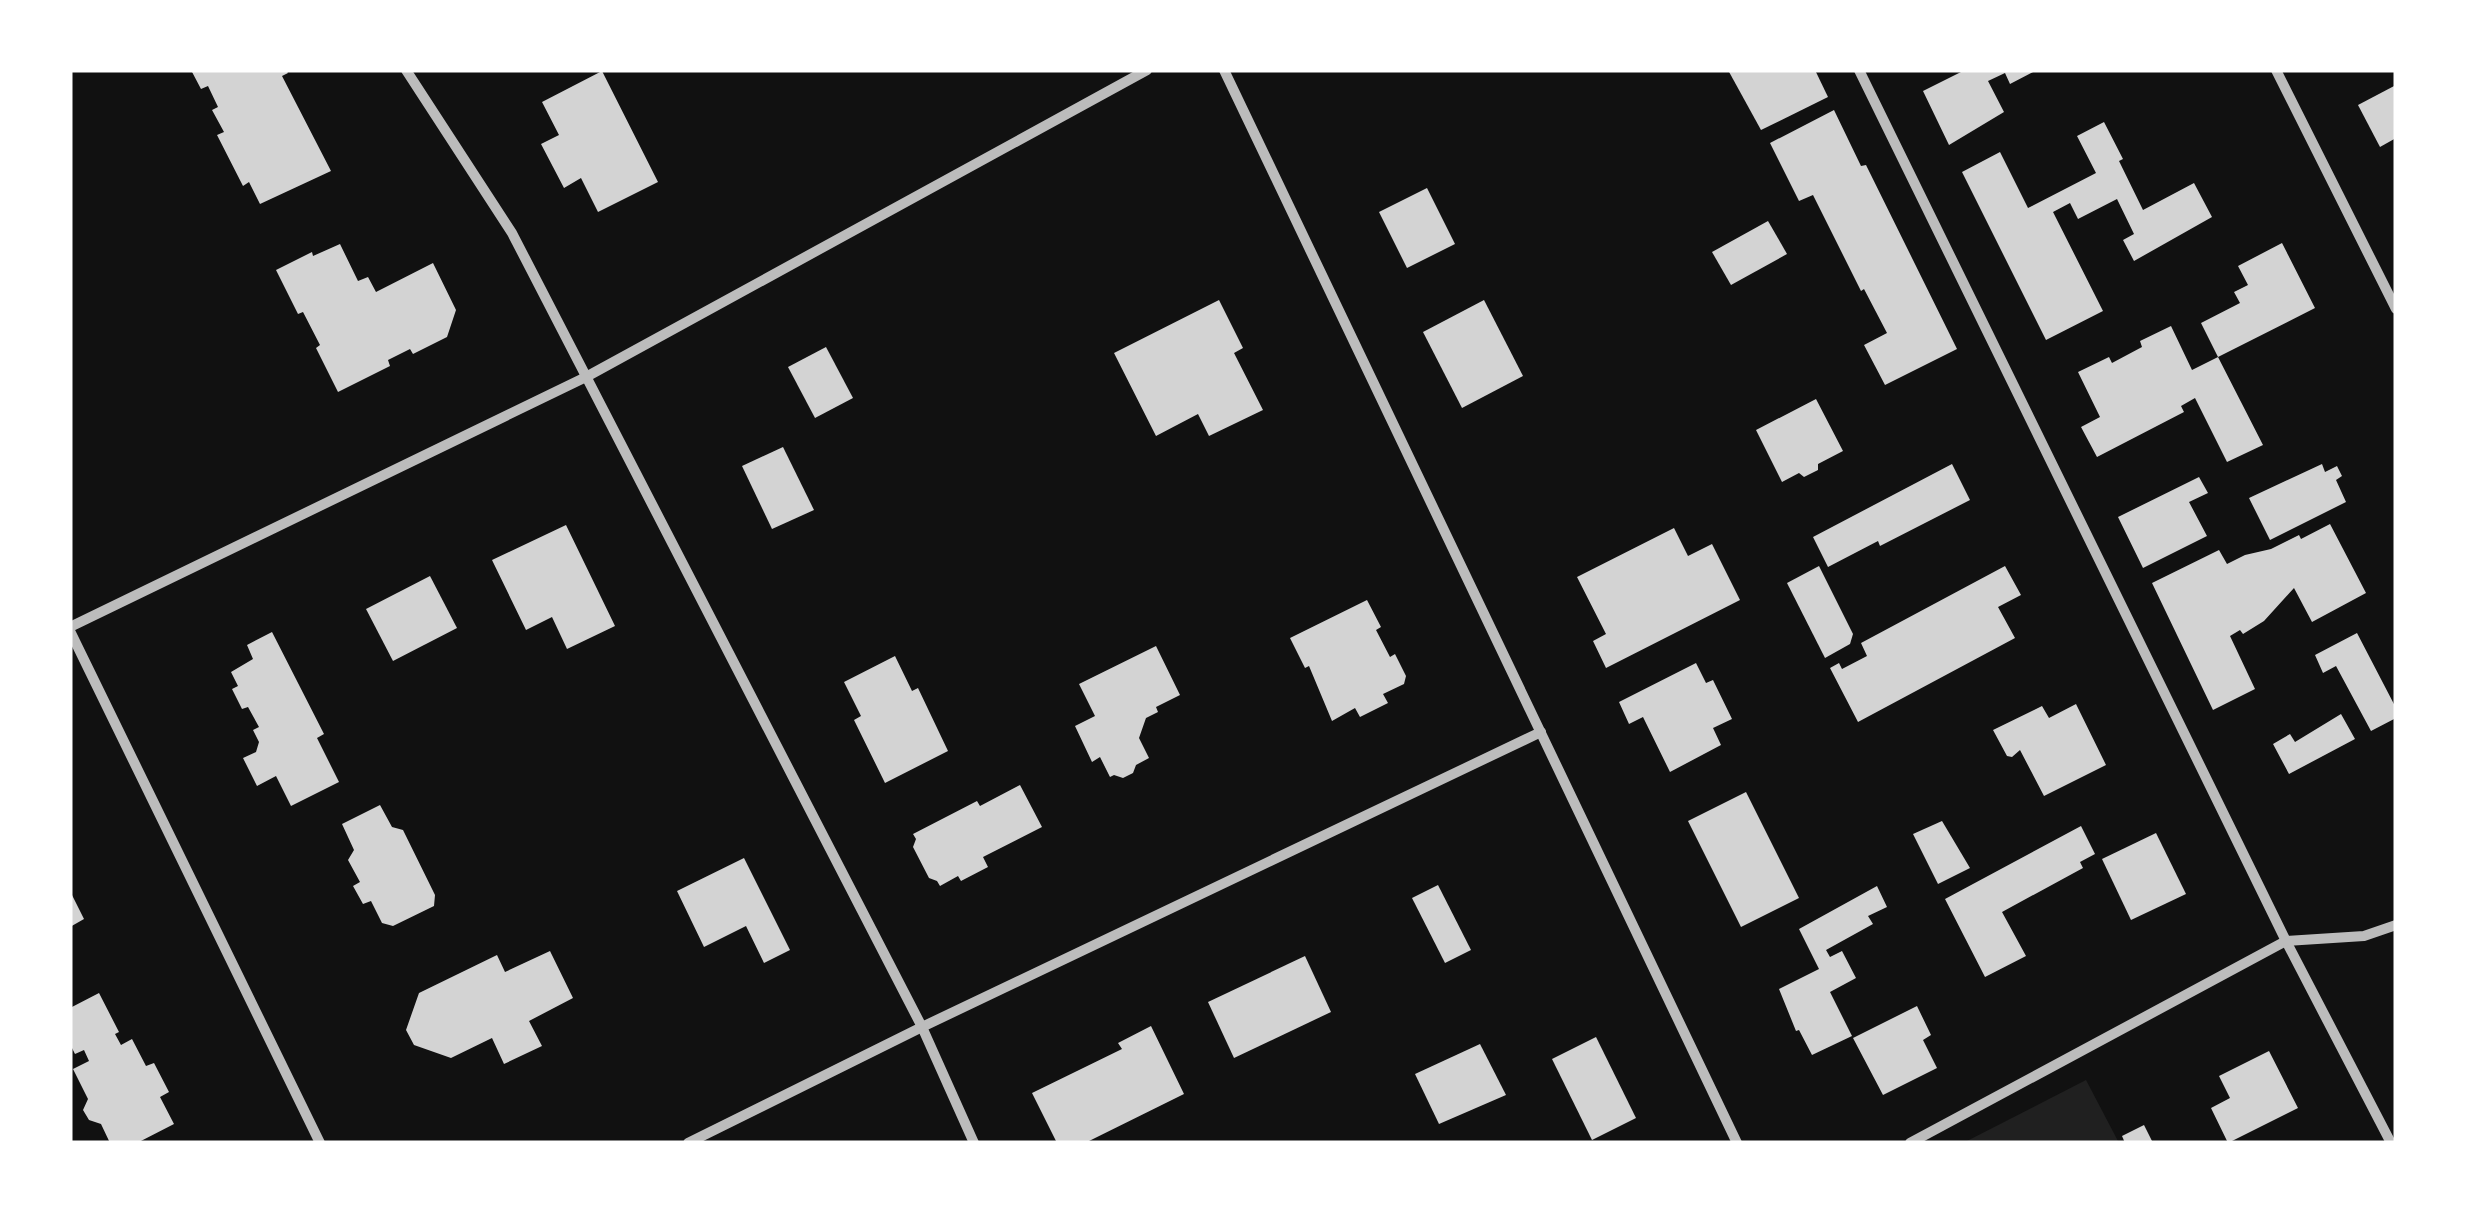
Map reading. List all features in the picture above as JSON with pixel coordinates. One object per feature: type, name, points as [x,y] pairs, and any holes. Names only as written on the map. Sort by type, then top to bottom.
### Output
[{"type":"street","points":[[406,70],[512,233],[922,1027],[974,1143]]},
{"type":"street","points":[[320,1143],[70,629],[586,377],[1147,70]]},
{"type":"street","points":[[1224,70],[1737,1143]]},
{"type":"street","points":[[1858,70],[2286,941],[2391,1143]]},
{"type":"street","points":[[2276,70],[2391,287],[2396,309]]},
{"type":"street","points":[[688,1143],[1541,732]]},
{"type":"street","points":[[1910,1143],[2286,941],[2364,936],[2396,925]]},
{"type":"shaded area","points":[[2086,1080],[2119,1143],[1963,1143]]},
{"type":"building","points":[[191,70],[286,70],[288,73],[282,76],[331,171],[260,204],[249,182],[243,186],[217,135],[224,132],[212,110],[218,107],[208,86],[201,89]]},
{"type":"building","points":[[1728,70],[1815,70],[1828,97],[1761,130]]},
{"type":"building","points":[[1965,70],[2037,70],[2010,84],[2005,73],[1988,81],[2004,112],[1949,145],[1923,91]]},
{"type":"building","points":[[602,71],[658,182],[598,212],[581,178],[564,188],[541,144],[559,135],[542,102]]},
{"type":"building","points":[[2396,85],[2396,138],[2380,147],[2358,105]]},
{"type":"building","points":[[1834,110],[1861,166],[1866,165],[1957,349],[1885,385],[1864,345],[1887,333],[1864,289],[1861,291],[1813,195],[1799,201],[1770,143]]},
{"type":"building","points":[[2104,122],[2143,210],[2194,183],[2212,217],[2134,261],[2123,240],[2134,234],[2117,199],[2078,219],[2070,203],[2053,212],[2103,311],[2046,340],[1962,172],[2000,152],[2028,208],[2096,173],[2077,136]]},
{"type":"building","points":[[1427,188],[1455,244],[1407,268],[1379,212]]},
{"type":"building","points":[[1768,221],[1787,254],[1731,285],[1712,252]]},
{"type":"building","points":[[2282,243],[2315,308],[2218,357],[2201,323],[2240,303],[2234,292],[2248,285],[2238,266]]},
{"type":"building","points":[[340,244],[358,281],[368,277],[376,292],[433,263],[456,310],[447,337],[413,354],[410,349],[388,360],[390,366],[338,392],[316,348],[320,345],[303,312],[298,314],[276,270],[312,252],[313,256]]},
{"type":"building","points":[[1219,300],[1243,348],[1234,353],[1263,410],[1209,436],[1198,414],[1156,436],[1114,353]]},
{"type":"building","points":[[1484,300],[1523,376],[1462,408],[1423,332]]},
{"type":"building","points":[[2171,326],[2192,370],[2218,357],[2263,445],[2227,462],[2195,398],[2181,406],[2184,412],[2097,457],[2081,427],[2100,417],[2078,372],[2109,357],[2112,363],[2142,347],[2140,341]]},
{"type":"building","points":[[826,347],[853,398],[815,418],[788,367]]},
{"type":"building","points":[[1816,399],[1843,451],[1818,464],[1818,470],[1804,477],[1799,473],[1782,482],[1756,430]]},
{"type":"building","points":[[783,447],[814,510],[772,529],[742,466]]},
{"type":"building","points":[[1952,464],[1970,500],[1880,546],[1878,541],[1828,567],[1813,537]]},
{"type":"building","points":[[2322,464],[2325,472],[2337,466],[2342,476],[2336,480],[2346,502],[2270,540],[2249,498]]},
{"type":"building","points":[[2199,477],[2208,493],[2189,502],[2207,536],[2143,568],[2118,517]]},
{"type":"building","points":[[2330,524],[2366,593],[2312,622],[2294,588],[2264,621],[2243,634],[2240,630],[2230,636],[2255,689],[2213,710],[2152,583],[2219,550],[2227,564],[2299,535],[2301,539]]},
{"type":"building","points":[[566,525],[615,626],[567,649],[552,617],[526,630],[492,560]]},
{"type":"building","points":[[1674,528],[1688,556],[1712,544],[1740,600],[1606,668],[1593,641],[1606,634],[1577,577]]},
{"type":"building","points":[[1819,566],[1853,634],[1850,644],[1825,658],[1787,583]]},
{"type":"building","points":[[2005,566],[2021,595],[1998,607],[2015,638],[1858,722],[1830,668],[1839,663],[1842,669],[1867,656],[1861,643]]},
{"type":"building","points":[[430,576],[457,628],[393,661],[366,609]]},
{"type":"building","points":[[1367,600],[1381,627],[1376,630],[1390,657],[1395,654],[1406,676],[1404,684],[1383,694],[1388,703],[1360,717],[1355,708],[1332,721],[1309,666],[1305,668],[1290,638]]},
{"type":"building","points":[[272,632],[324,734],[317,738],[339,782],[291,806],[276,776],[257,786],[243,758],[256,752],[259,742],[253,730],[259,727],[248,707],[242,709],[232,689],[238,686],[231,672],[253,659],[247,645]]},
{"type":"building","points":[[2357,633],[2396,708],[2396,718],[2371,731],[2336,666],[2323,673],[2315,655]]},
{"type":"building","points":[[1156,646],[1180,695],[1156,707],[1158,712],[1146,718],[1139,738],[1149,758],[1123,778],[1110,777],[1100,757],[1092,762],[1075,726],[1095,716],[1079,684]]},
{"type":"building","points":[[895,656],[912,691],[918,688],[948,751],[885,783],[854,720],[861,716],[844,682]]},
{"type":"building","points":[[1696,663],[1706,683],[1713,680],[1732,719],[1713,728],[1721,745],[1670,772],[1643,717],[1629,724],[1619,702]]},
{"type":"building","points":[[2076,704],[2106,765],[2044,796],[2020,750],[2012,757],[2007,756],[1993,730],[2042,706],[2049,718]]},
{"type":"building","points":[[2341,714],[2355,739],[2289,774],[2273,744],[2290,734],[2295,742]]},
{"type":"building","points":[[1020,785],[1042,827],[983,857],[988,867],[961,881],[958,876],[940,886],[929,878],[913,847],[913,834],[977,801],[980,806]]},
{"type":"building","points":[[1746,792],[1799,898],[1741,927],[1688,821]]},
{"type":"building","points":[[380,805],[392,827],[403,830],[435,895],[434,906],[393,926],[382,923],[371,901],[363,904],[353,886],[360,882],[348,860],[354,850],[342,824]]},
{"type":"building","points":[[1942,821],[1970,868],[1938,884],[1913,834]]},
{"type":"building","points":[[2081,826],[2095,854],[2080,862],[2083,868],[2002,912],[2026,956],[1985,977],[1945,899]]},
{"type":"building","points":[[2156,833],[2186,894],[2131,920],[2102,859]]},
{"type":"building","points":[[744,858],[790,950],[764,963],[746,926],[704,947],[677,891]]},
{"type":"building","points":[[1438,885],[1471,950],[1445,963],[1412,898]]},
{"type":"building","points":[[1877,886],[1887,907],[1868,916],[1873,924],[1826,950],[1830,957],[1842,951],[1856,978],[1830,992],[1852,1036],[1812,1055],[1799,1030],[1796,1031],[1779,989],[1819,969],[1799,929]]},
{"type":"building","points":[[70,891],[84,919],[70,927]]},
{"type":"building","points":[[550,951],[573,998],[529,1021],[542,1046],[504,1064],[492,1038],[451,1058],[414,1045],[406,1030],[419,993],[497,955],[505,972]]},
{"type":"building","points":[[1305,956],[1331,1012],[1234,1058],[1208,1002]]},
{"type":"building","points":[[99,993],[119,1032],[115,1034],[121,1045],[132,1039],[146,1066],[154,1063],[169,1092],[160,1097],[174,1124],[137,1143],[110,1143],[101,1124],[89,1120],[83,1110],[88,1099],[73,1069],[89,1061],[84,1050],[75,1054],[70,1044],[70,1008]]},
{"type":"building","points":[[1917,1006],[1931,1035],[1923,1040],[1937,1068],[1883,1095],[1853,1038]]},
{"type":"building","points":[[1151,1026],[1184,1094],[1085,1143],[1057,1143],[1032,1093],[1122,1049],[1118,1043]]},
{"type":"building","points":[[1596,1037],[1636,1118],[1592,1140],[1552,1059]]},
{"type":"building","points":[[1480,1044],[1506,1095],[1439,1124],[1415,1074]]},
{"type":"building","points":[[2269,1051],[2298,1108],[2228,1143],[2211,1108],[2230,1098],[2219,1076]]},
{"type":"building","points":[[2144,1125],[2153,1143],[2125,1143],[2122,1136]]}]
